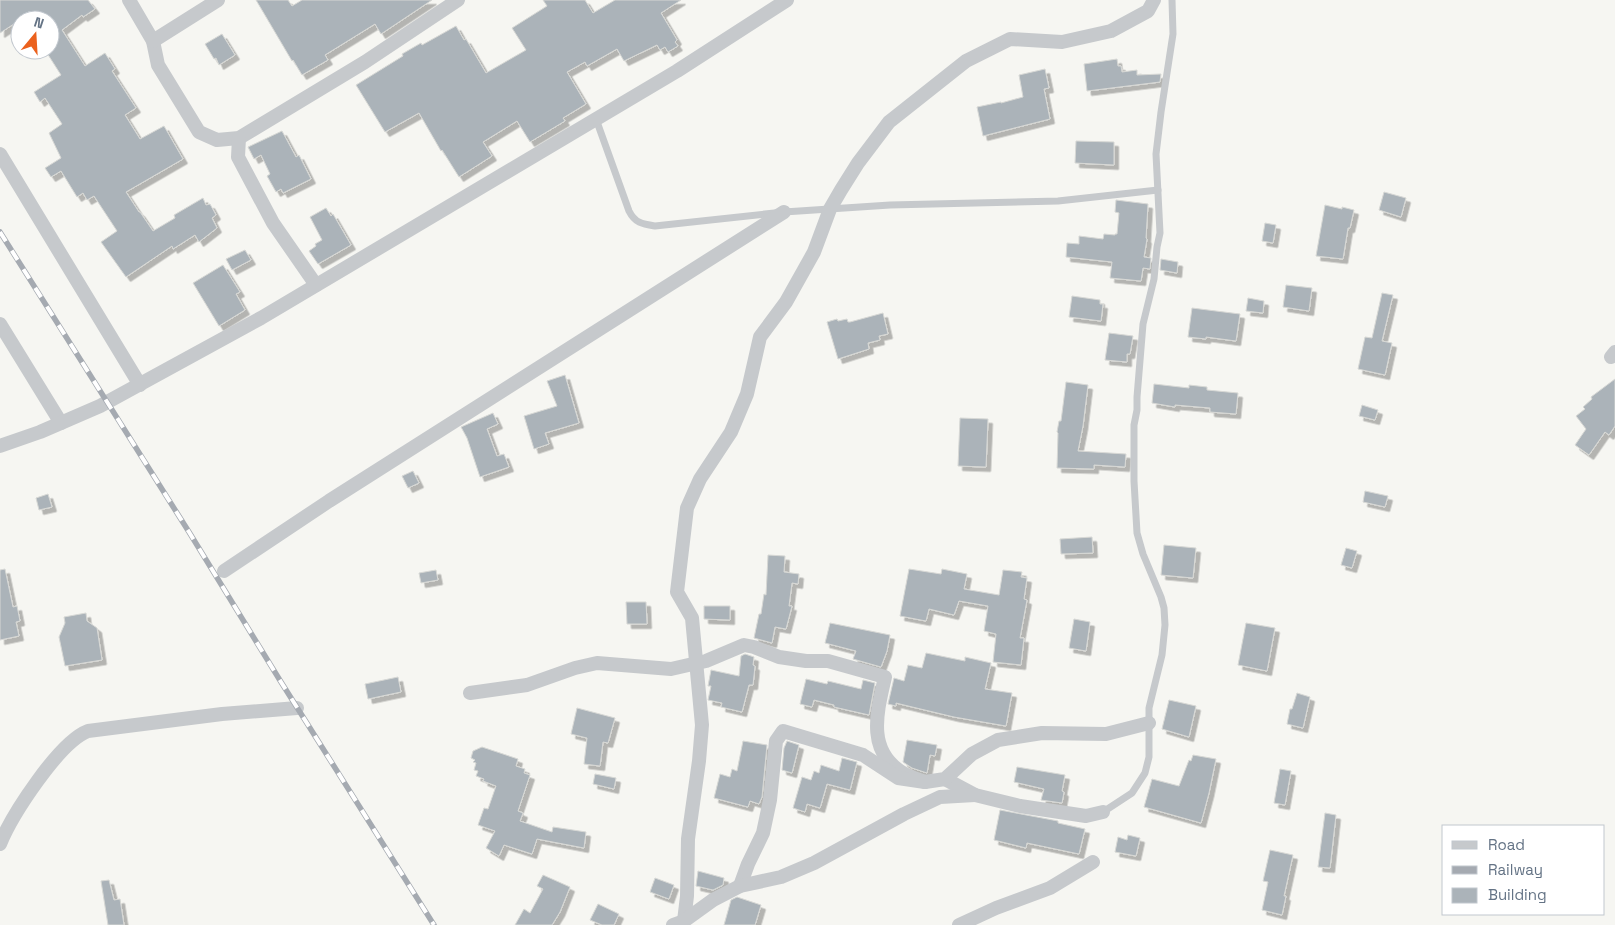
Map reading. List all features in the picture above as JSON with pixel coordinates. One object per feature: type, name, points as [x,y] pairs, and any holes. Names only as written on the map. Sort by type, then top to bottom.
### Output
[{"type":"street","points":[[129,0],[153,41],[158,65],[199,132],[217,140],[239,138],[365,62],[458,0]]},
{"type":"street","points":[[153,41],[218,0]]},
{"type":"street","points":[[0,446],[100,406],[261,318],[677,71],[787,0]]},
{"type":"street","points":[[678,923],[687,896],[688,839],[702,725],[692,618],[677,592],[687,508],[692,493],[700,479],[732,432],[747,394],[760,337],[786,302],[809,261],[830,209],[858,163],[889,122],[966,61],[1010,39],[1062,42],[1111,31],[1148,11],[1154,0]]},
{"type":"street","points":[[239,138],[238,158],[273,223],[316,285]]},
{"type":"street","points":[[0,154],[140,385]]},
{"type":"street","points":[[224,571],[329,501],[784,212]]},
{"type":"street","points":[[0,324],[61,423]]},
{"type":"street","points":[[470,693],[527,685],[575,668],[597,663],[671,669],[706,661],[744,645],[779,657],[828,661],[885,677],[876,728],[878,743],[890,762],[903,774],[925,782]]},
{"type":"street","points":[[0,844],[7,828],[31,790],[79,734],[96,730],[222,714],[297,708]]},
{"type":"street","points":[[740,886],[763,833],[770,800],[776,741],[783,731],[863,755],[898,778],[925,782],[945,779],[972,754],[998,740],[1042,733],[1106,734],[1149,723]]},
{"type":"street","points":[[945,779],[975,795],[1020,806],[1086,816],[1103,812]]},
{"type":"street","points":[[678,923],[740,886],[781,877],[814,863],[904,814],[940,797],[975,795]]},
{"type":"street","points":[[959,925],[996,908],[1050,888],[1093,862]]},
{"type":"lane","points":[[1103,812],[1132,793],[1145,773],[1149,757],[1149,708],[1162,655],[1165,625],[1161,597],[1143,554],[1137,533],[1134,481],[1134,425],[1137,410],[1143,324],[1154,279],[1160,233],[1156,154],[1173,34],[1172,0]]},
{"type":"lane","points":[[596,119],[629,211],[642,224],[654,226],[784,212],[969,202],[1058,201],[1158,190]]},
{"type":"building","points":[[0,0],[88,0],[95,9],[83,17],[82,15],[62,30],[85,66],[105,53],[115,69],[112,71],[136,108],[125,115],[140,139],[164,126],[183,159],[126,192],[153,231],[175,218],[174,215],[203,198],[206,205],[210,204],[216,215],[212,218],[217,228],[199,242],[195,235],[173,249],[172,246],[126,277],[101,242],[117,231],[94,196],[87,200],[83,193],[77,197],[61,171],[51,177],[45,168],[61,158],[49,133],[62,124],[45,98],[40,102],[34,92],[61,75],[51,60],[60,60],[60,10],[10,10],[10,26],[0,33]]},
{"type":"building","points":[[256,0],[288,0],[292,6],[302,0],[432,0],[381,34],[375,24],[325,55],[328,60],[302,75]]},
{"type":"building","points":[[543,0],[585,0],[593,13],[615,0],[681,0],[661,13],[677,40],[675,42],[678,46],[668,52],[665,47],[660,50],[657,45],[624,61],[617,49],[587,66],[585,62],[567,72],[586,104],[563,118],[565,121],[530,142],[517,121],[483,142],[492,156],[459,177],[419,113],[385,132],[356,85],[403,56],[402,54],[456,26],[486,73],[526,50],[512,28],[547,6]]},
{"type":"building","points":[[222,34],[235,55],[219,65],[205,44]]},
{"type":"building","points":[[1117,59],[1118,66],[1121,66],[1122,72],[1137,70],[1137,75],[1161,74],[1160,82],[1087,91],[1084,64]]},
{"type":"building","points":[[1045,69],[1049,88],[1044,89],[1050,119],[983,136],[977,107],[1023,97],[1019,75]]},
{"type":"building","points":[[282,131],[296,157],[299,155],[311,179],[283,193],[281,189],[276,192],[267,176],[270,174],[261,155],[254,159],[248,147]]},
{"type":"building","points":[[1076,141],[1114,142],[1114,165],[1075,163]]},
{"type":"building","points":[[1384,192],[1406,198],[1401,217],[1379,210]]},
{"type":"building","points":[[1116,200],[1148,204],[1147,239],[1144,257],[1151,258],[1150,269],[1143,268],[1141,281],[1110,278],[1112,262],[1066,257],[1067,243],[1079,244],[1079,236],[1103,239],[1104,234],[1117,234],[1119,213],[1115,212]]},
{"type":"building","points":[[1325,205],[1354,210],[1350,228],[1348,228],[1343,259],[1316,256]]},
{"type":"building","points":[[326,208],[331,216],[333,214],[351,245],[318,264],[309,251],[322,240],[310,217]]},
{"type":"building","points":[[1265,223],[1276,225],[1273,243],[1262,241]]},
{"type":"building","points":[[245,250],[251,260],[232,270],[226,259]]},
{"type":"building","points":[[1161,259],[1178,262],[1177,273],[1160,270]]},
{"type":"building","points":[[223,265],[240,292],[236,294],[245,310],[219,326],[193,283]]},
{"type":"building","points":[[1286,285],[1312,288],[1309,311],[1283,307]]},
{"type":"building","points":[[1382,293],[1393,295],[1382,341],[1392,343],[1385,375],[1358,369],[1365,337],[1372,338]]},
{"type":"building","points":[[1072,296],[1100,300],[1100,304],[1103,304],[1101,321],[1069,317]]},
{"type":"building","points":[[1248,298],[1264,301],[1263,313],[1246,311]]},
{"type":"building","points":[[1192,308],[1240,314],[1236,341],[1188,337]]},
{"type":"building","points":[[883,313],[888,334],[879,336],[880,340],[868,343],[869,349],[838,359],[827,322],[847,319],[850,322]]},
{"type":"building","points":[[1109,333],[1133,336],[1130,354],[1127,354],[1127,362],[1105,360]]},
{"type":"building","points":[[565,375],[579,423],[545,433],[549,444],[534,449],[524,416],[557,406],[547,381]]},
{"type":"building","points":[[1615,379],[1615,426],[1609,435],[1605,432],[1589,455],[1575,445],[1586,429],[1576,416],[1585,409],[1583,407],[1592,399],[1591,397]]},
{"type":"building","points":[[1066,382],[1088,385],[1078,451],[1126,454],[1125,467],[1094,465],[1094,469],[1057,468],[1057,432],[1059,421],[1061,421]]},
{"type":"building","points":[[1154,384],[1189,388],[1189,385],[1207,387],[1207,390],[1238,393],[1236,414],[1210,412],[1210,408],[1175,405],[1175,407],[1152,403]]},
{"type":"building","points":[[1362,405],[1378,410],[1375,420],[1359,416]]},
{"type":"building","points":[[493,413],[498,424],[487,429],[497,456],[504,454],[509,467],[480,477],[467,438],[461,427]]},
{"type":"building","points":[[960,418],[988,419],[986,467],[958,466]]},
{"type":"building","points":[[413,471],[419,483],[408,488],[402,476]]},
{"type":"building","points":[[1365,491],[1388,496],[1385,507],[1363,502]]},
{"type":"building","points":[[48,494],[52,507],[39,510],[36,498]]},
{"type":"building","points":[[1092,537],[1093,553],[1061,554],[1060,539]]},
{"type":"building","points":[[1164,545],[1196,548],[1193,578],[1161,575]]},
{"type":"building","points":[[1346,548],[1357,551],[1352,568],[1341,565]]},
{"type":"building","points":[[768,555],[785,556],[784,572],[799,574],[798,584],[792,583],[789,606],[792,606],[786,629],[775,627],[772,643],[754,638],[759,614],[761,614],[764,594],[766,595]]},
{"type":"building","points":[[5,569],[13,607],[17,606],[20,621],[16,622],[19,636],[0,640],[0,570]]},
{"type":"building","points":[[909,569],[941,574],[942,569],[967,574],[964,589],[999,595],[1003,570],[1022,572],[1021,577],[1027,578],[1024,599],[1027,600],[1020,638],[1024,638],[1021,665],[993,662],[996,634],[984,631],[988,606],[959,601],[954,615],[929,609],[926,621],[900,616]]},
{"type":"building","points":[[436,570],[438,580],[421,583],[419,573]]},
{"type":"building","points":[[626,602],[646,602],[647,624],[627,624]]},
{"type":"building","points":[[704,606],[730,606],[730,620],[704,619]]},
{"type":"building","points":[[86,613],[87,621],[97,628],[102,660],[65,666],[59,637],[65,623],[64,617]]},
{"type":"building","points":[[1074,619],[1090,622],[1086,651],[1069,648]]},
{"type":"building","points":[[830,623],[890,635],[881,667],[853,659],[856,651],[825,643]]},
{"type":"building","points":[[1246,623],[1275,628],[1267,671],[1238,665]]},
{"type":"building","points":[[926,653],[965,661],[965,657],[991,663],[985,689],[1012,693],[1006,726],[954,717],[896,703],[896,706],[888,704],[894,678],[904,681],[908,665],[922,668]]},
{"type":"building","points":[[745,654],[754,657],[753,665],[755,666],[753,685],[749,685],[742,712],[721,707],[722,703],[708,700],[711,686],[708,686],[711,670],[739,676],[741,656]]},
{"type":"building","points":[[398,677],[401,692],[368,699],[365,684]]},
{"type":"building","points":[[806,679],[827,684],[828,681],[861,689],[863,680],[875,683],[869,715],[814,700],[812,707],[800,704]]},
{"type":"building","points":[[1297,693],[1310,697],[1303,728],[1287,724],[1290,709],[1292,709]]},
{"type":"building","points":[[1169,700],[1196,706],[1189,737],[1162,729]]},
{"type":"building","points":[[577,708],[615,718],[608,743],[603,742],[600,766],[584,764],[587,738],[571,734]]},
{"type":"building","points":[[907,740],[937,745],[935,756],[930,755],[927,773],[912,768],[903,762]]},
{"type":"building","points":[[743,741],[767,745],[762,797],[759,804],[750,801],[748,807],[714,798],[720,774],[730,777],[732,769],[737,771]]},
{"type":"building","points":[[787,741],[799,745],[792,773],[782,770],[784,748]]},
{"type":"building","points":[[482,747],[518,759],[516,766],[525,769],[524,773],[530,775],[518,811],[523,813],[520,821],[552,832],[553,827],[586,832],[584,848],[537,839],[532,854],[504,845],[499,856],[486,848],[495,831],[478,825],[484,808],[488,809],[496,786],[476,776],[478,771],[474,770],[476,763],[471,758],[473,751]]},
{"type":"building","points":[[1193,755],[1216,759],[1201,823],[1144,807],[1152,779],[1179,786],[1189,760],[1191,761]]},
{"type":"building","points":[[842,758],[857,762],[850,790],[827,784],[820,808],[807,804],[805,812],[793,808],[802,777],[811,780],[814,771],[819,773],[821,765],[839,771]]},
{"type":"building","points":[[1017,767],[1065,775],[1062,803],[1041,800],[1044,789],[1014,782]]},
{"type":"building","points":[[1280,769],[1291,771],[1285,805],[1274,803]]},
{"type":"building","points":[[595,774],[616,778],[614,789],[593,784]]},
{"type":"building","points":[[1000,810],[1058,821],[1058,823],[1085,829],[1079,854],[1027,843],[1026,848],[994,840]]},
{"type":"building","points":[[1325,813],[1336,815],[1330,868],[1318,867]]},
{"type":"building","points":[[1128,835],[1140,838],[1136,856],[1115,852],[1118,837],[1127,840]]},
{"type":"building","points":[[1270,850],[1293,855],[1282,915],[1262,910],[1268,882],[1263,881]]},
{"type":"building","points":[[698,871],[724,878],[723,885],[713,890],[696,886]]},
{"type":"building","points":[[543,875],[570,887],[560,912],[552,925],[515,925],[524,909],[530,913],[543,889],[537,886]]},
{"type":"building","points":[[655,878],[674,885],[669,899],[650,892]]},
{"type":"building","points":[[109,880],[114,900],[120,899],[124,925],[108,925],[101,881]]},
{"type":"building","points":[[737,897],[761,905],[755,925],[724,925],[731,900]]},
{"type":"building","points":[[598,904],[619,914],[614,925],[602,925],[590,920]]},
{"type":"railway","points":[[0,232],[434,925]]}]
